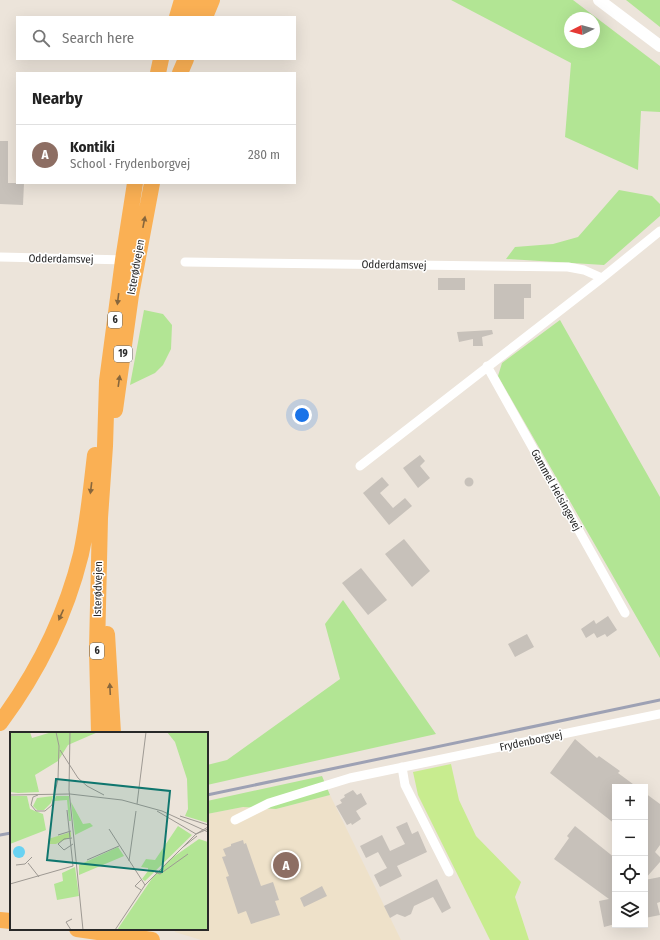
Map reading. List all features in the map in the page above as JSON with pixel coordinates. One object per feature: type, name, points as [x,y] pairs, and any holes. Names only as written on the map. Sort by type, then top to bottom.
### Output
[{"type":"highway","points":[[168,16],[172,0]]},
{"type":"highway","points":[[177,16],[182,0]]},
{"type":"highway","points":[[191,16],[196,0]]},
{"type":"highway","points":[[205,16],[212,0]]},
{"type":"highway","points":[[158,72],[162,60]]},
{"type":"highway","points":[[177,72],[180,60]]},
{"type":"highway","points":[[180,72],[186,60]]},
{"type":"highway","name":"Isterødvejen","points":[[106,446],[115,408],[130,260],[135,184]]},
{"type":"highway","name":"Isterødvejen","points":[[99,732],[97,649],[100,518],[106,446],[107,381],[130,260],[152,184]]},
{"type":"highway","points":[[0,723],[30,678],[63,612],[80,554],[87,516],[98,426],[107,381]]},
{"type":"highway","points":[[99,573],[107,622],[113,732]]},
{"type":"highway","points":[[0,920],[10,921]]},
{"type":"highway","points":[[84,930],[152,940]]},
{"type":"highway","points":[[113,930],[114,940]]},
{"type":"highway","points":[[125,930],[126,940]]},
{"type":"street","points":[[599,0],[660,46]]},
{"type":"street","points":[[360,466],[602,278],[660,231]]},
{"type":"street","name":"Odderdamsvej","points":[[0,257],[130,260]]},
{"type":"street","name":"Odderdamsvej","points":[[185,262],[568,267],[584,270],[602,278]]},
{"type":"street","name":"Gammel Helsingevej","points":[[487,366],[625,613]]},
{"type":"street","name":"Frydenborgvej","points":[[235,820],[269,803],[350,778],[660,714]]},
{"type":"street","points":[[402,767],[405,785],[450,872]]},
{"type":"shaded area","points":[[330,795],[401,940],[201,940],[175,932],[174,930],[208,930],[208,814],[243,807],[276,809]]},
{"type":"green space","points":[[451,0],[573,0],[589,12],[564,12],[564,48],[600,48],[600,20],[660,66],[660,112],[641,111],[638,170],[565,137],[571,63]]},
{"type":"green space","points":[[626,0],[660,0],[660,27]]},
{"type":"green space","points":[[619,190],[652,196],[660,204],[660,216],[604,265],[506,259],[515,247],[553,244],[578,237]]},
{"type":"green space","points":[[144,310],[163,314],[172,325],[171,349],[163,365],[155,373],[130,385]]},
{"type":"green space","points":[[560,320],[660,497],[660,658],[498,376],[502,363]]},
{"type":"green space","points":[[343,600],[436,734],[208,785],[208,765],[227,760],[340,679],[325,624]]},
{"type":"green space","points":[[451,764],[459,800],[476,836],[521,882],[515,897],[529,940],[490,940],[418,795],[413,772]]},
{"type":"green space","points":[[322,776],[330,795],[276,809],[243,807],[208,814],[208,801]]},
{"type":"building","points":[[0,141],[8,141],[8,183],[24,184],[23,205],[0,204]]},
{"type":"building","points":[[438,278],[465,278],[465,290],[438,290]]},
{"type":"building","points":[[494,284],[531,284],[531,298],[524,298],[524,319],[494,319]]},
{"type":"building","points":[[492,330],[493,334],[482,337],[483,346],[473,346],[473,339],[459,342],[457,332]]},
{"type":"building","points":[[420,455],[425,461],[420,466],[430,478],[418,488],[403,468]]},
{"type":"building","points":[[382,477],[389,485],[380,493],[393,508],[405,498],[412,506],[389,525],[363,493]]},
{"type":"building","points":[[469,477],[474,482],[469,487],[464,482]]},
{"type":"building","points":[[404,539],[430,571],[412,587],[385,554]]},
{"type":"building","points":[[361,568],[387,600],[368,615],[342,583]]},
{"type":"building","points":[[608,616],[617,630],[607,637],[605,634],[597,638],[594,633],[586,638],[581,629],[594,620],[596,624]]},
{"type":"building","points":[[527,634],[534,647],[515,657],[508,644]]},
{"type":"building","points":[[575,739],[597,758],[599,756],[620,771],[618,773],[633,784],[612,784],[612,822],[550,773]]},
{"type":"building","points":[[353,790],[357,795],[361,793],[367,804],[356,811],[361,819],[352,825],[351,823],[347,825],[336,806],[342,803],[340,800],[345,797],[344,795]]},
{"type":"building","points":[[648,795],[660,804],[660,845],[655,852],[660,857],[660,862],[648,876]]},
{"type":"building","points":[[407,822],[412,834],[418,831],[427,852],[397,866],[402,876],[380,887],[374,875],[387,868],[378,852],[366,858],[360,846],[382,835],[390,851],[405,844],[396,827]]},
{"type":"building","points":[[575,826],[612,856],[612,925],[604,927],[599,901],[609,899],[554,859],[569,838],[567,836]]},
{"type":"building","points":[[243,840],[244,844],[246,843],[261,886],[273,882],[279,900],[275,901],[280,915],[251,924],[246,911],[238,914],[226,877],[229,876],[222,857],[226,856],[223,849],[231,846],[231,844]]},
{"type":"building","points":[[660,877],[660,902],[657,903],[660,915],[648,917],[648,892],[648,879]]},
{"type":"building","points":[[437,879],[451,908],[442,913],[433,897],[414,906],[411,914],[405,917],[397,914],[390,918],[384,906]]},
{"type":"building","points":[[322,886],[327,896],[304,907],[300,898]]},
{"type":"railway","points":[[208,795],[660,700]]},
{"type":"railway","points":[[0,835],[10,833]]},
{"type":"place","name":"Kontiki","points":[[286,865]]}]
